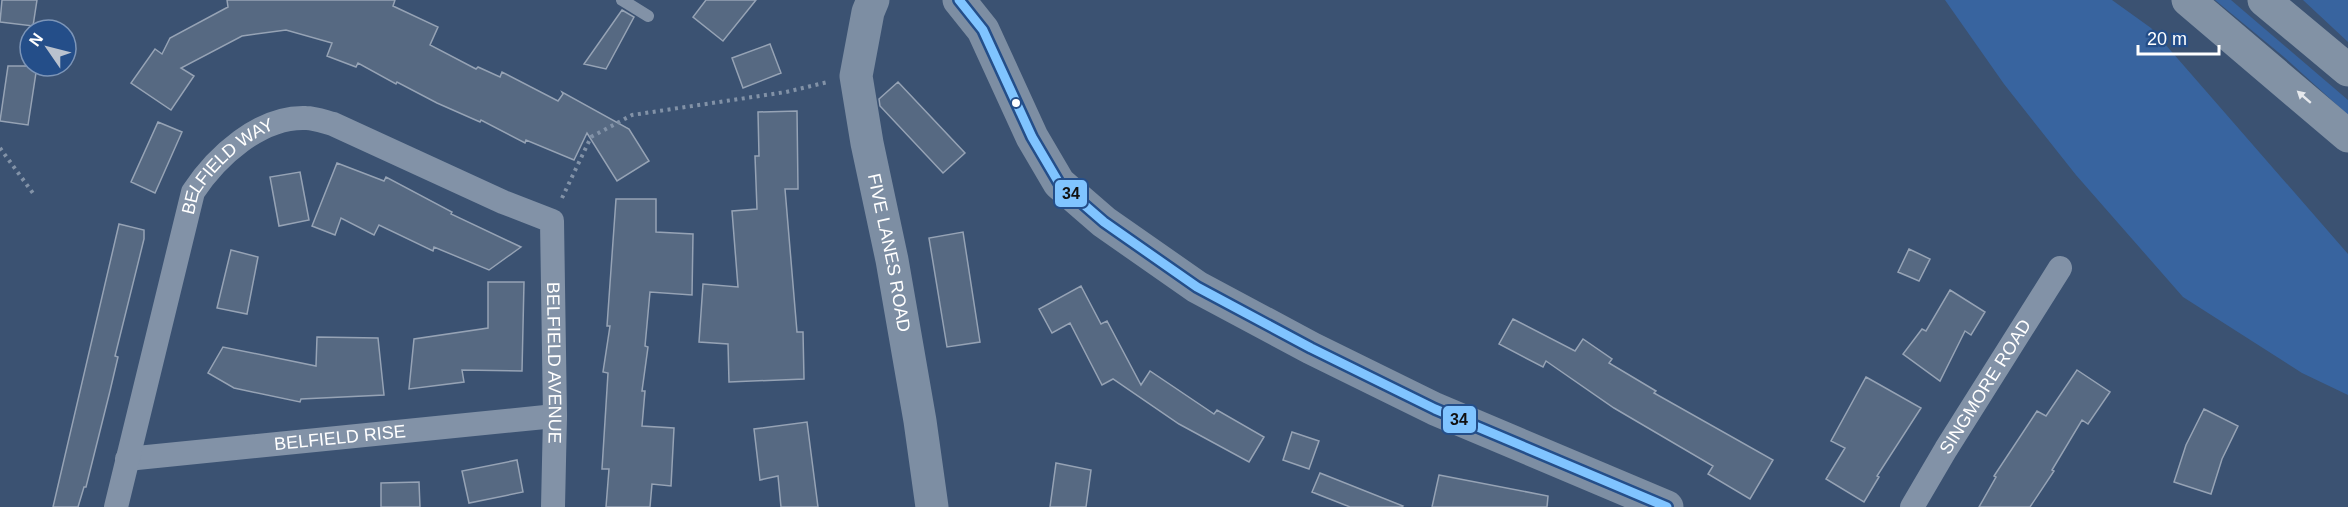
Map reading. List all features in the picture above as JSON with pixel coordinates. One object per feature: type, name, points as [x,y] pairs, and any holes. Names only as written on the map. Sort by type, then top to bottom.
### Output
[{"type":"highway","points":[[2188,0],[2348,136]]},
{"type":"highway","points":[[2264,0],[2348,70]]},
{"type":"street","name":"FIVE LANES ROAD","points":[[873,0],[868,12],[856,76],[908,352],[932,507]]},
{"type":"street","points":[[959,0],[983,30],[1032,137],[1059,183],[1104,222],[1197,287],[1311,348],[1435,409],[1667,507]]},
{"type":"street","name":"BELFIELD WAY","points":[[116,507],[193,192],[214,164],[231,148],[255,132],[284,121],[306,118],[333,124],[503,202],[552,221]]},
{"type":"street","name":"BELFIELD AVENUE","points":[[552,221],[555,416],[553,507]]},
{"type":"street","name":"SINGMORE ROAD","points":[[1912,507],[2060,268]]},
{"type":"street","name":"BELFIELD RISE","points":[[127,459],[555,416]]},
{"type":"lane","points":[[622,0],[648,16]]},
{"type":"path","points":[[552,221],[591,137],[632,115],[786,92],[856,76]]},
{"type":"path","points":[[0,148],[35,196]]},
{"type":"shaded area","points":[[1945,0],[2112,0],[2151,28],[2348,254],[2348,395],[2302,373],[2183,297],[2076,175],[2004,84]]},
{"type":"shaded area","points":[[2215,0],[2231,0],[2348,100],[2348,115],[2284,57]]},
{"type":"shaded area","points":[[2303,0],[2348,0],[2348,42]]},
{"type":"building","points":[[2,0],[37,0],[34,18],[18,18],[18,24],[0,22]]},
{"type":"building","points":[[227,0],[395,0],[393,6],[438,27],[430,45],[476,69],[478,67],[500,77],[502,72],[558,101],[562,92],[629,129],[649,161],[617,181],[587,133],[574,160],[526,140],[525,143],[481,120],[480,122],[437,103],[397,82],[396,84],[358,63],[356,67],[327,56],[332,43],[286,30],[242,36],[181,68],[194,76],[171,110],[131,83],[155,49],[162,54],[170,38],[228,7]]},
{"type":"building","points":[[706,0],[756,0],[723,41],[693,17]]},
{"type":"building","points":[[622,10],[634,17],[606,69],[584,64]]},
{"type":"building","points":[[770,44],[781,73],[743,88],[732,58]]},
{"type":"building","points":[[8,66],[18,66],[18,78],[35,78],[28,125],[0,121]]},
{"type":"building","points":[[898,82],[965,153],[943,173],[880,106],[879,99]]},
{"type":"building","points":[[797,111],[798,189],[785,189],[797,332],[803,332],[804,379],[729,382],[728,344],[699,342],[703,284],[738,287],[732,211],[757,209],[755,156],[759,156],[758,112]]},
{"type":"building","points":[[158,122],[182,132],[155,193],[131,182]]},
{"type":"building","points":[[337,163],[384,181],[386,177],[452,212],[451,214],[521,247],[489,270],[434,247],[433,251],[379,225],[374,235],[341,218],[335,235],[312,226]]},
{"type":"building","points":[[300,172],[309,220],[279,226],[270,177]]},
{"type":"building","points":[[616,199],[656,199],[656,232],[693,234],[692,295],[650,292],[645,346],[648,347],[642,391],[645,391],[642,426],[674,428],[671,486],[652,484],[650,507],[606,507],[609,469],[602,469],[608,373],[603,372],[610,326],[607,326]]},
{"type":"building","points":[[119,224],[144,230],[144,239],[115,356],[118,357],[86,487],[84,487],[78,507],[53,507]]},
{"type":"building","points":[[963,232],[980,342],[947,347],[929,238]]},
{"type":"building","points":[[1909,249],[1930,259],[1919,281],[1898,272]]},
{"type":"building","points":[[231,250],[258,257],[247,314],[217,308]]},
{"type":"building","points":[[488,282],[524,282],[522,371],[462,370],[464,382],[409,389],[414,339],[488,328]]},
{"type":"building","points":[[1081,286],[1101,324],[1107,321],[1141,385],[1150,371],[1214,414],[1217,410],[1264,437],[1249,462],[1179,424],[1113,379],[1102,385],[1070,323],[1052,333],[1039,309]]},
{"type":"building","points":[[1950,290],[1985,312],[1971,335],[1965,331],[1940,381],[1903,354],[1922,329],[1926,331]]},
{"type":"building","points":[[1513,319],[1575,351],[1583,339],[1612,359],[1609,363],[1656,391],[1654,393],[1773,460],[1750,499],[1708,474],[1713,466],[1614,408],[1546,361],[1543,367],[1499,344]]},
{"type":"building","points":[[317,337],[378,338],[384,395],[301,399],[300,402],[234,388],[208,373],[223,347],[316,366]]},
{"type":"building","points":[[2077,370],[2110,392],[2088,424],[2082,420],[2052,470],[2054,471],[2030,507],[1979,507],[1996,477],[1994,476],[2037,411],[2046,416]]},
{"type":"building","points":[[1866,377],[1921,408],[1877,476],[1879,477],[1864,502],[1826,479],[1845,448],[1831,441]]},
{"type":"building","points":[[2204,409],[2238,426],[2222,459],[2211,494],[2174,482],[2186,445]]},
{"type":"building","points":[[807,422],[818,507],[781,507],[778,476],[760,480],[754,429]]},
{"type":"building","points":[[1292,432],[1319,441],[1309,469],[1283,460]]},
{"type":"building","points":[[517,460],[523,492],[469,503],[462,471]]},
{"type":"building","points":[[1056,463],[1091,470],[1086,507],[1050,507]]},
{"type":"building","points":[[1320,473],[1403,506],[1350,507],[1312,492]]},
{"type":"building","points":[[1439,475],[1548,496],[1547,507],[1432,507]]},
{"type":"building","points":[[419,482],[420,507],[381,507],[381,483]]},
{"type":"transit line","name":"34","points":[[959,0],[983,30],[1032,137],[1059,183],[1104,222],[1197,287],[1311,348],[1435,409],[1667,507]]}]
